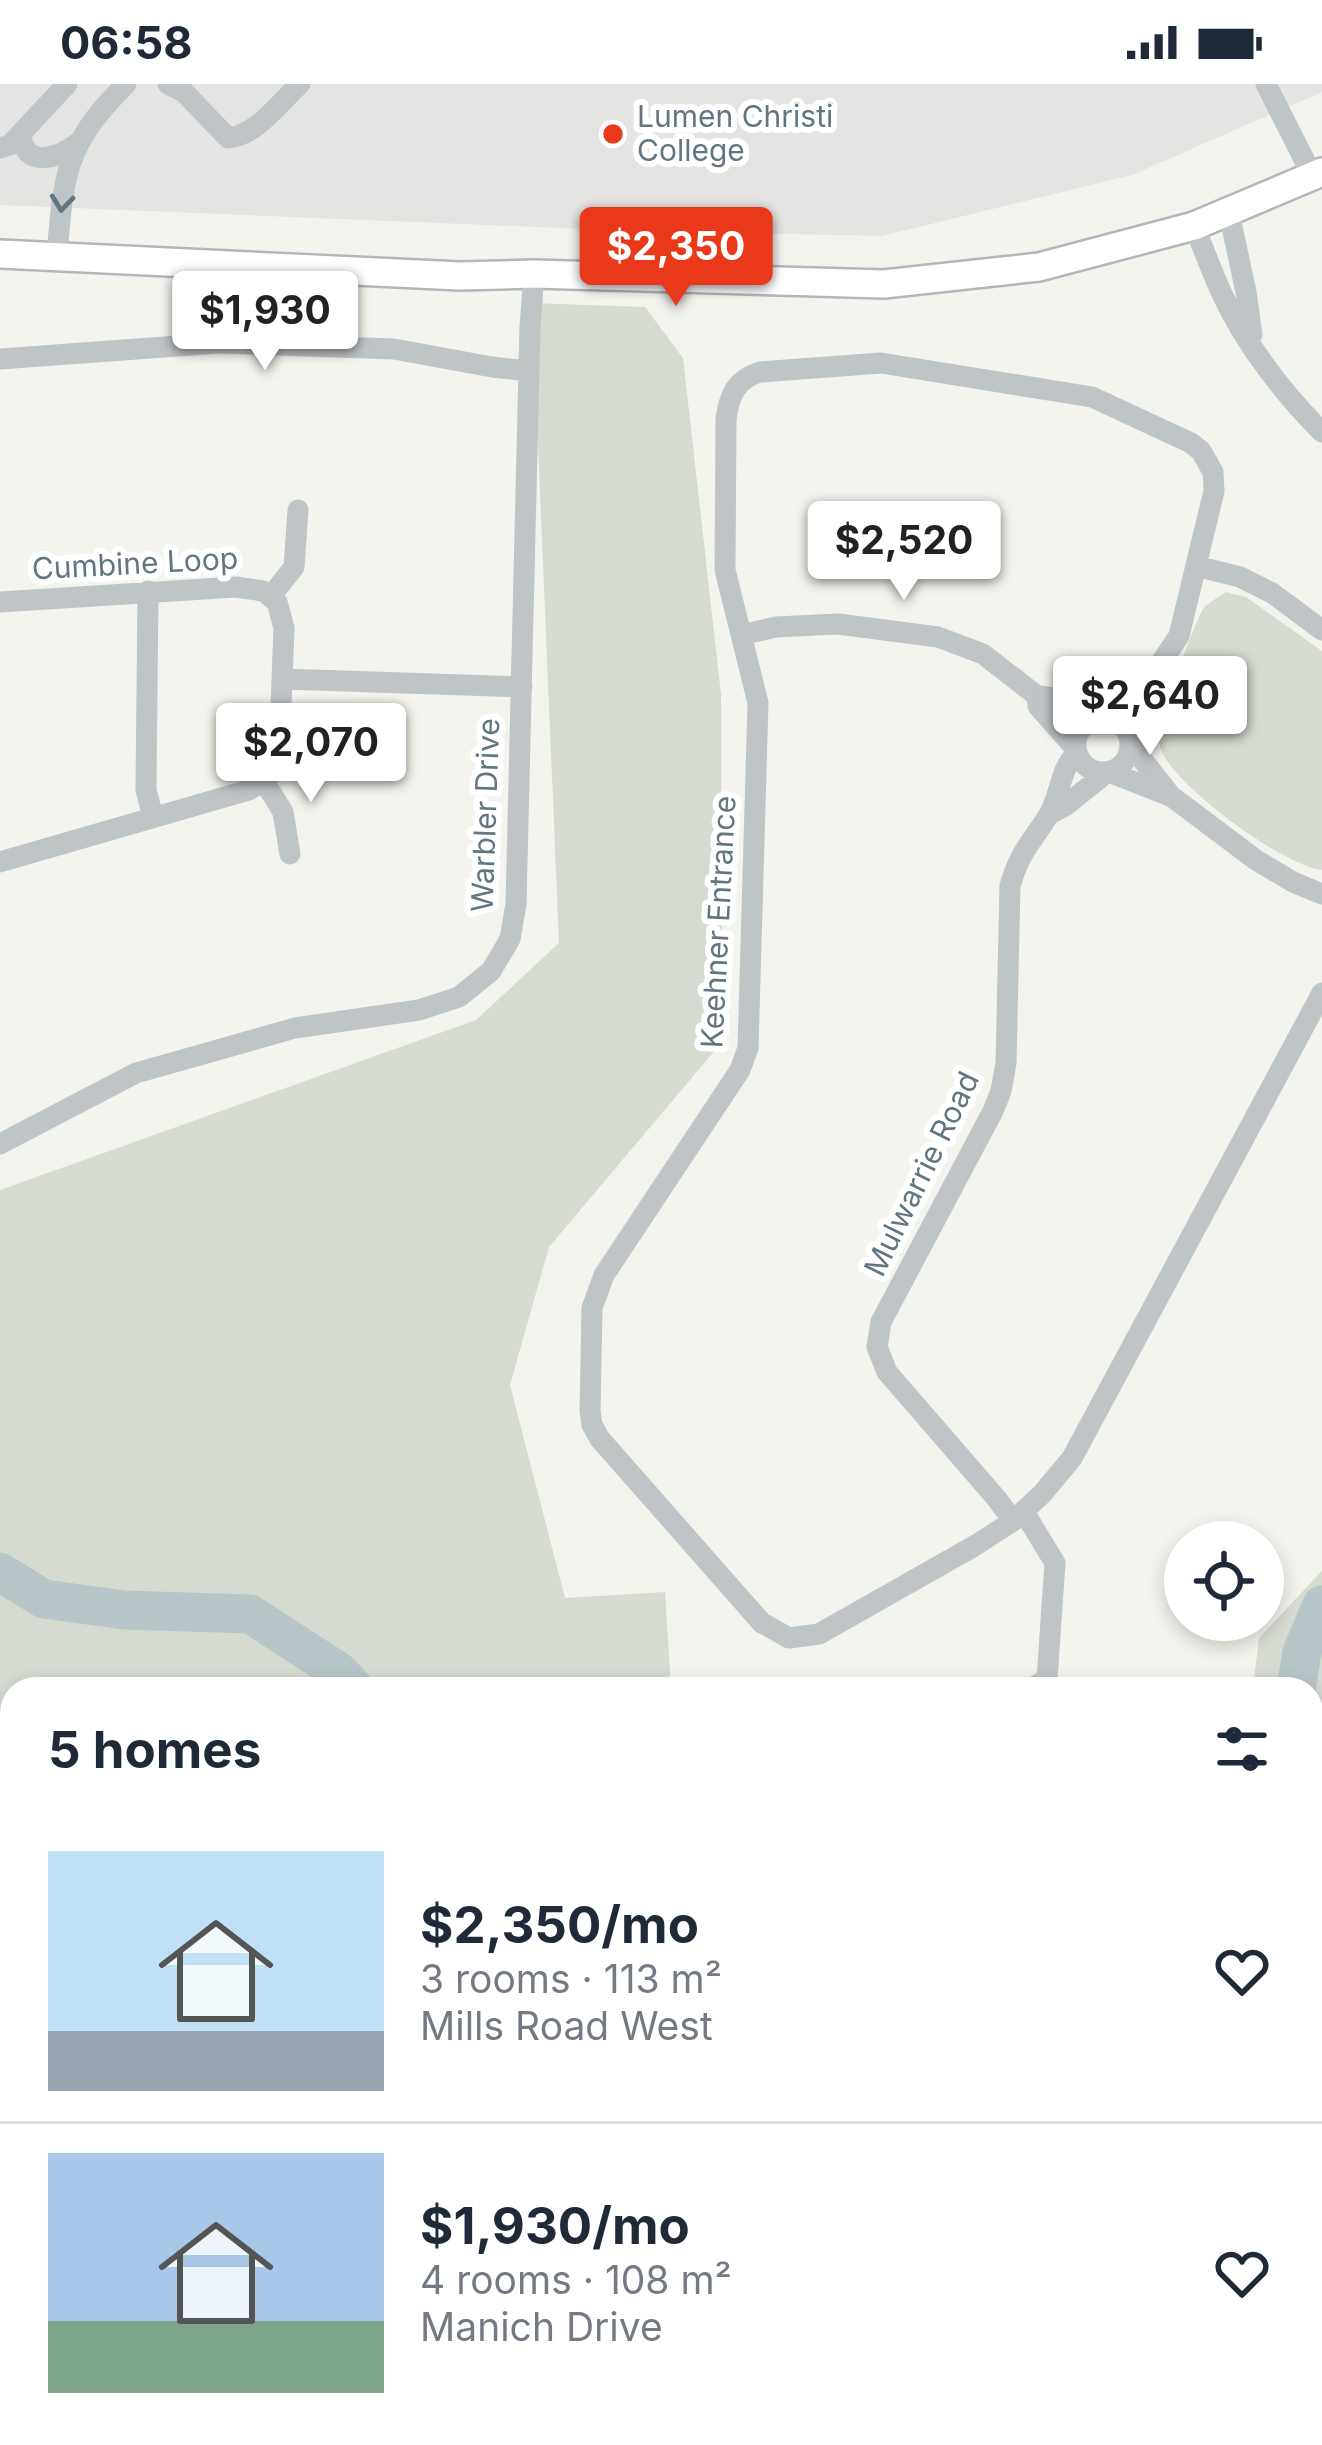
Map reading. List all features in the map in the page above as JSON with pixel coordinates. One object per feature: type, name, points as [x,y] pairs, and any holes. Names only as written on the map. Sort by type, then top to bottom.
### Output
[{"type":"main road","points":[[0,254],[460,276],[884,284],[1039,267],[1194,226],[1317,174]]},
{"type":"street","points":[[0,148],[10,145],[67,84]]},
{"type":"street","points":[[56,257],[65,175],[98,114],[126,84]]},
{"type":"street","points":[[168,84],[184,92],[197,91],[228,138],[249,131],[301,84]]},
{"type":"street","points":[[1266,84],[1317,174]]},
{"type":"street","points":[[21,134],[25,149],[40,157],[52,158],[79,143]]},
{"type":"street","points":[[1229,213],[1254,348]]},
{"type":"street","points":[[1194,226],[1224,299],[1254,348],[1322,432]]},
{"type":"street","name":"Warbler Drive","points":[[0,1144],[136,1073],[295,1028],[419,1010],[459,997],[491,970],[510,939],[516,904],[533,274]]},
{"type":"street","points":[[0,359],[219,344],[394,349],[529,371]]},
{"type":"street","name":"Keehner Entrance","points":[[1131,742],[1151,689],[1149,680],[1179,635],[1214,491],[1206,457],[1191,443],[1091,397],[881,363],[760,372],[736,387],[726,419],[725,570],[758,703],[748,1048],[740,1070],[604,1275],[592,1308],[590,1411],[601,1439],[763,1623],[789,1637],[819,1634],[976,1545],[1018,1517],[1058,1477],[1083,1440],[1322,993]]},
{"type":"street","name":"Cumbine Loop","points":[[271,596],[294,567],[298,510]]},
{"type":"street","points":[[1196,566],[1240,577],[1273,593],[1322,630]]},
{"type":"street","name":"Cumbine Loop","points":[[0,602],[236,587],[255,588],[271,596],[281,610],[284,628],[279,756],[264,781]]},
{"type":"street","points":[[148,591],[146,790],[153,818]]},
{"type":"street","points":[[741,635],[776,627],[838,623],[938,637],[972,648],[1036,696],[1048,696],[1099,719]]},
{"type":"street","points":[[282,680],[522,687]]},
{"type":"street","name":"Keehner Entrance","points":[[1099,719],[1140,681],[1149,680]]},
{"type":"street","points":[[1036,696],[1038,706],[1085,766],[1171,796],[1256,860],[1322,893]]},
{"type":"street","points":[[1077,751],[1083,727],[1112,719],[1171,796]]},
{"type":"street","points":[[1107,772],[1125,762],[1131,742]]},
{"type":"street","name":"Mulwarrie Road","points":[[1018,1517],[887,1372],[877,1347],[881,1322],[1001,1091],[1006,1063],[1010,886],[1026,845],[1050,814],[1065,767],[1077,751]]},
{"type":"street","name":"Mulwarrie Road","points":[[1050,814],[1107,772]]},
{"type":"street","points":[[0,862],[249,790],[264,781],[283,812],[290,854]]},
{"type":"street","points":[[1018,1517],[1055,1563],[1047,1677]]},
{"type":"shaded area","name":"Lumen Christi College","points":[[0,84],[1322,84],[1322,92],[1132,175],[882,236],[633,231],[0,205]]},
{"type":"shaded area","points":[[532,303],[645,307],[683,358],[721,694],[722,1042],[549,1247],[510,1385],[565,1598],[665,1592],[670,1677],[0,1677],[0,1190],[476,1020],[559,943]]},
{"type":"shaded area","points":[[1226,592],[1246,597],[1322,651],[1322,870],[1282,855],[1232,822],[1187,783],[1161,750],[1163,714],[1194,628],[1205,606]]},
{"type":"shaded area","points":[[1322,1571],[1322,1677],[1254,1677],[1259,1641],[1284,1641],[1284,1611]]},
{"type":"waterway","points":[[0,1572],[44,1599],[124,1610],[250,1614],[344,1677]]},
{"type":"waterway","points":[[1298,1677],[1302,1652],[1322,1605]]},
{"type":"place","name":"Lumen Christi College","points":[[613,134]]}]
